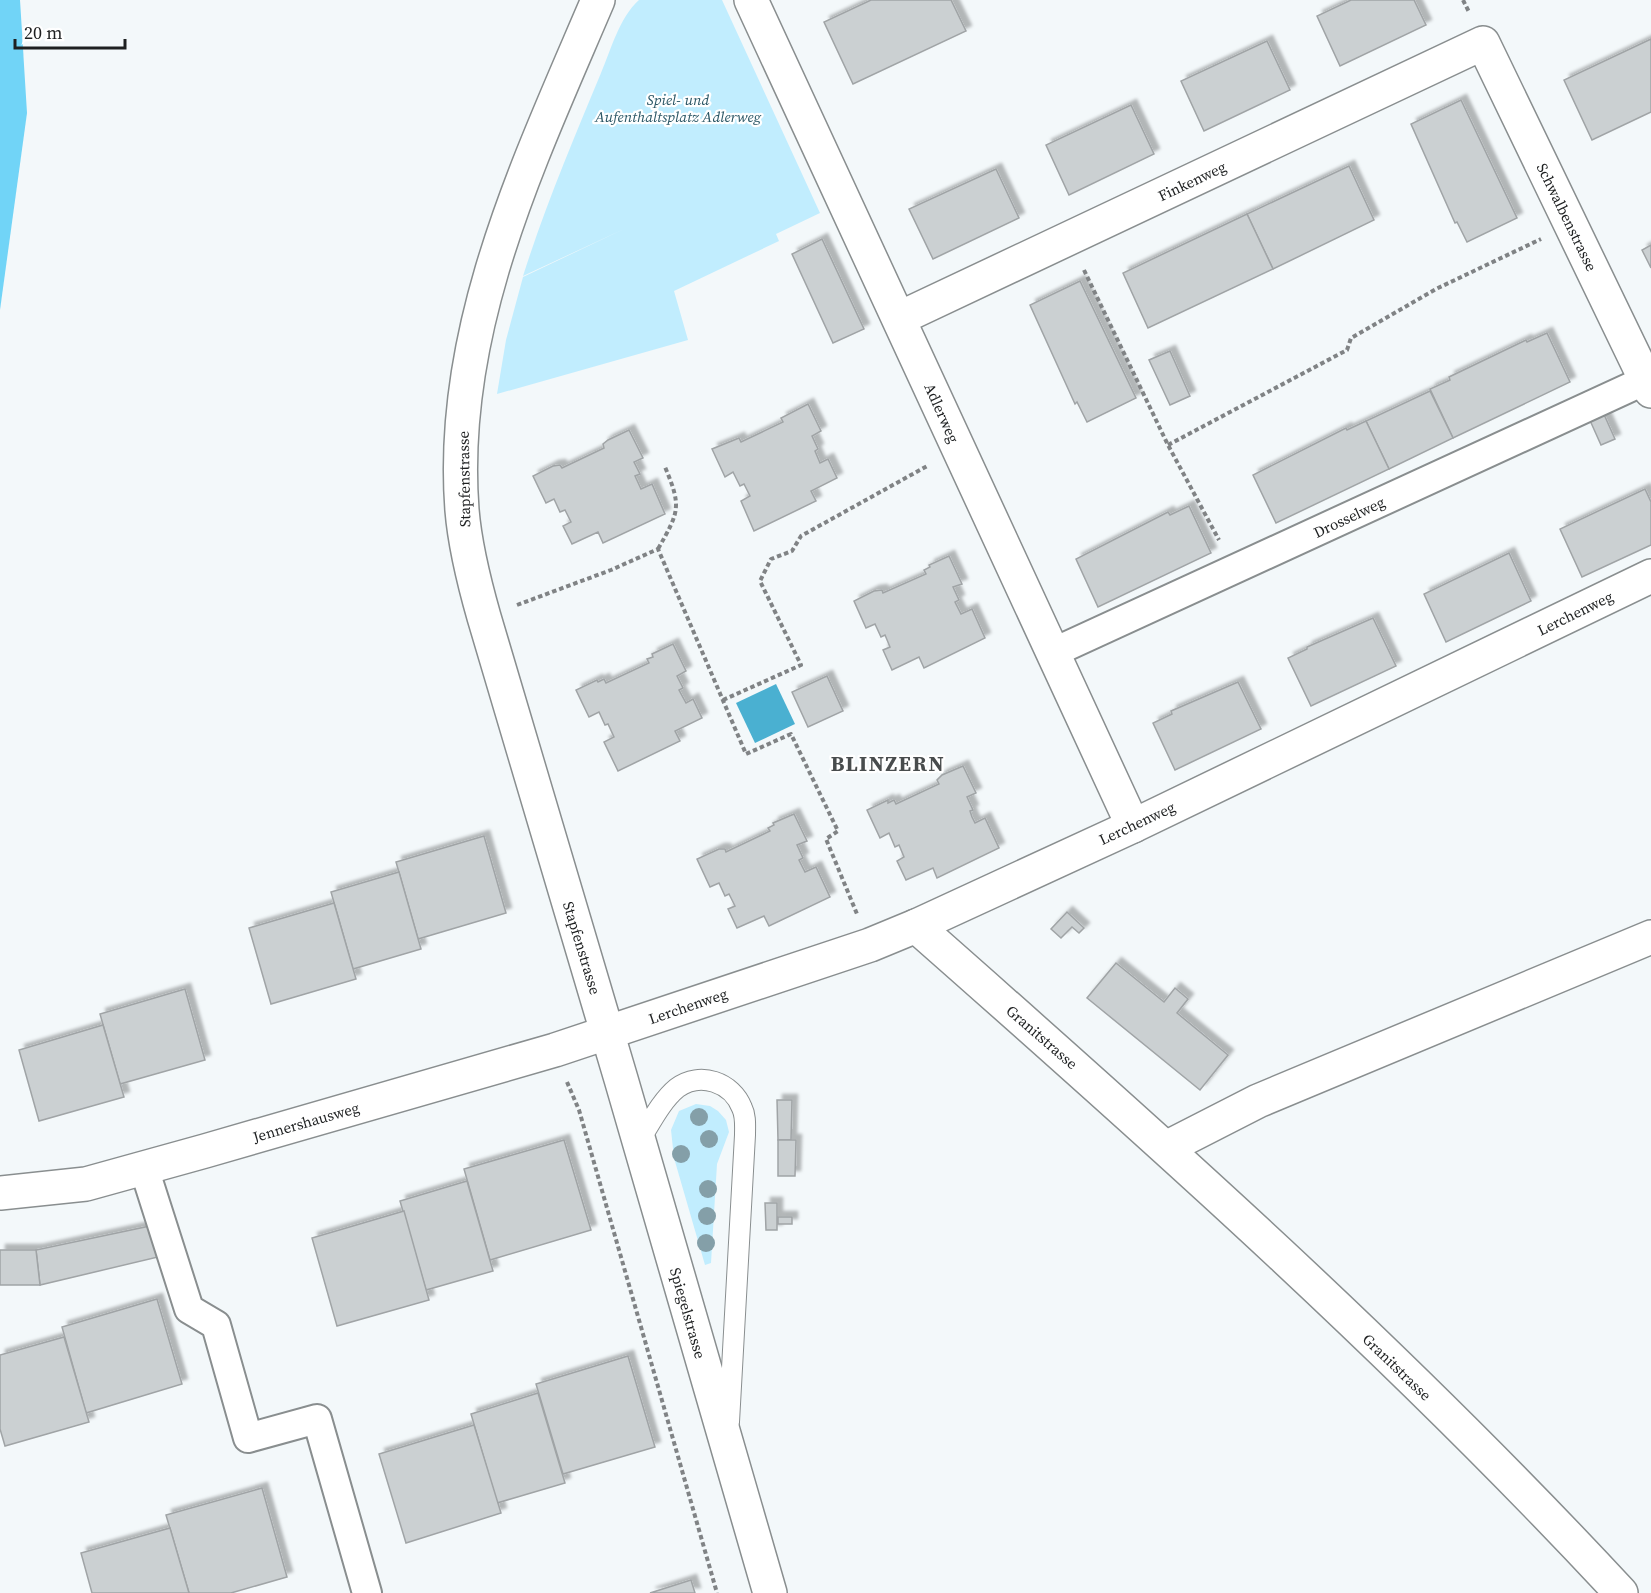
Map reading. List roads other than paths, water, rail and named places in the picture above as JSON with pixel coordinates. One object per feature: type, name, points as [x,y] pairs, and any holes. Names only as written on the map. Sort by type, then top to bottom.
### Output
[{"type":"street","name":"Stapfenstrasse","points":[[598,0],[520,182],[491,266],[465,396],[461,457],[462,511],[470,566],[608,1033]]},
{"type":"street","name":"Adlerweg","points":[[751,0],[900,318],[1132,826]]},
{"type":"street","name":"Finkenweg","points":[[900,318],[1483,43]]},
{"type":"street","name":"Schwalbenstrasse","points":[[1483,43],[1648,386]]},
{"type":"street","name":"Drosselweg","points":[[1052,653],[1234,569],[1648,386]]},
{"type":"street","name":"Lerchenweg","points":[[608,1033],[870,945],[916,926],[1132,826],[1651,576]]},
{"type":"street","name":"Granitstrasse","points":[[916,926],[1168,1147],[1531,1495],[1622,1593]]},
{"type":"street","points":[[1168,1147],[1258,1101],[1651,937]]},
{"type":"street","name":"Jennershausweg","points":[[0,1193],[86,1184],[608,1033]]},
{"type":"street","name":"Spiegelstrasse","points":[[608,1033],[727,1452],[770,1593]]},
{"type":"street","points":[[144,1167],[189,1309],[216,1325],[249,1438],[317,1419],[367,1593]]},
{"type":"lane","points":[[639,1141],[671,1094],[690,1081],[711,1080],[722,1084],[733,1092],[742,1107],[745,1135],[727,1452]]},
{"type":"district","name":"BLINZERN","points":[[888,763]]},
{"type":"park label","name":"Spiel- und Aufenthaltsplatz Adlerweg","points":[[678,108]]}]
